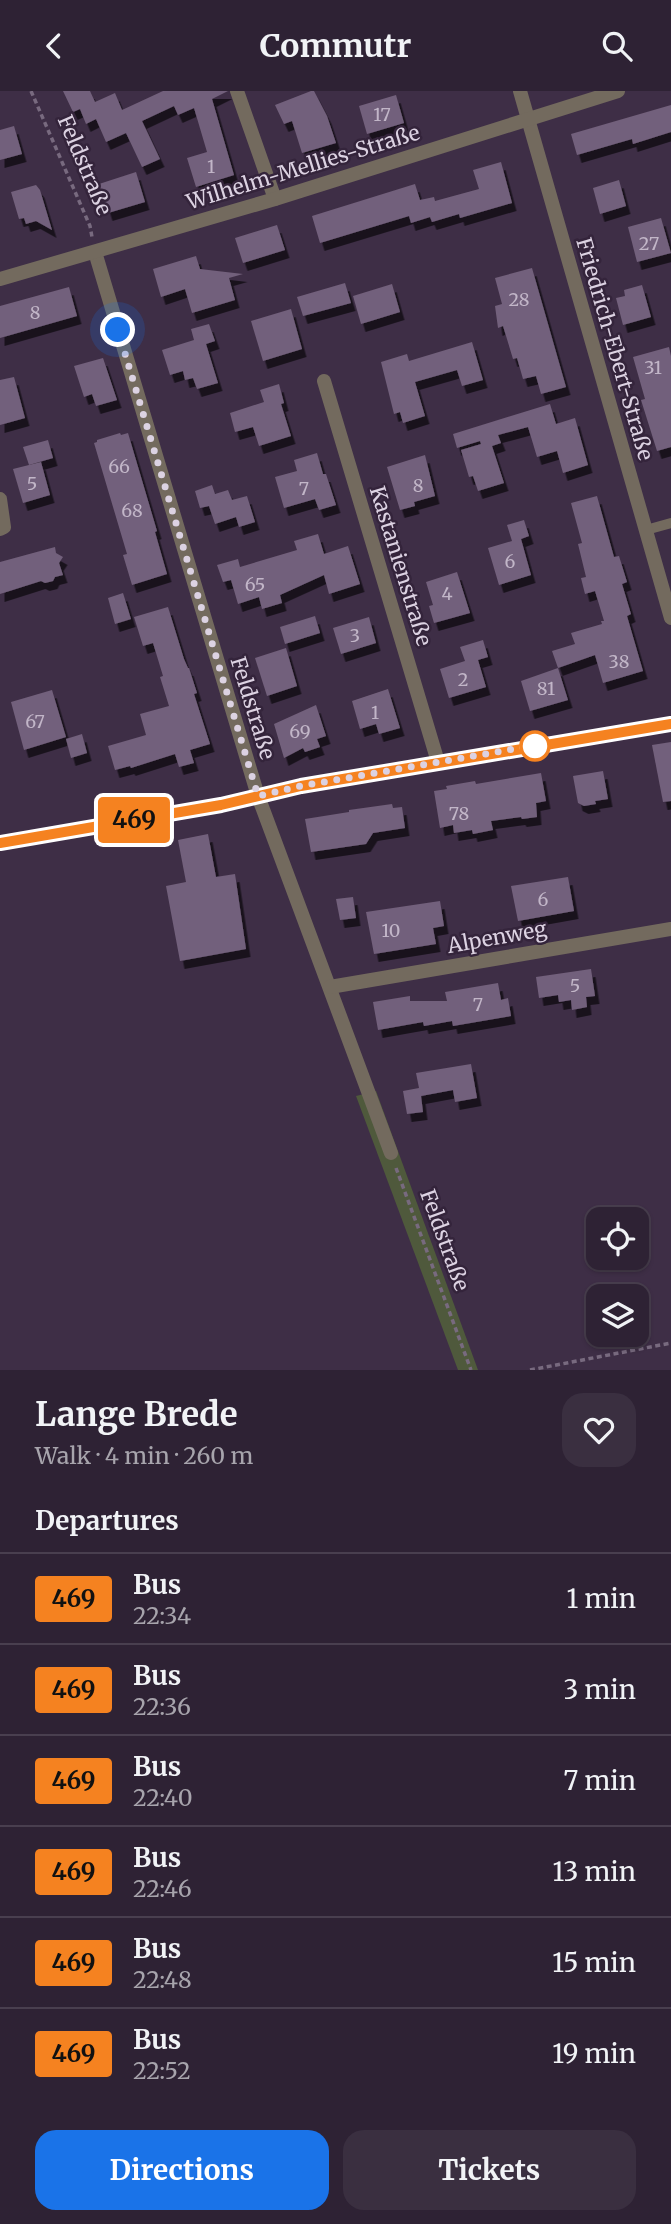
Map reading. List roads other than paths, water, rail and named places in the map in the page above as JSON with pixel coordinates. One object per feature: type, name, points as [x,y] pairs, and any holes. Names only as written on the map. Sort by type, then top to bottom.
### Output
[{"type":"street","points":[[237,91],[275,199]]},
{"type":"street","name":"Friedrich-Ebert-Straße","points":[[520,91],[671,618]]},
{"type":"street","name":"Wilhelm-Mellies-Straße","points":[[0,278],[275,199],[618,91]]},
{"type":"street","name":"Feldstraße","points":[[95,252],[258,796],[390,1153]]},
{"type":"street","name":"Kastanienstraße","points":[[324,381],[438,762]]},
{"type":"street","points":[[0,499],[4,527],[0,529]]},
{"type":"street","points":[[0,843],[221,805],[301,786],[671,724]]},
{"type":"street","name":"Alpenweg","points":[[330,987],[671,929]]},
{"type":"lane","points":[[646,530],[671,523]]}]
